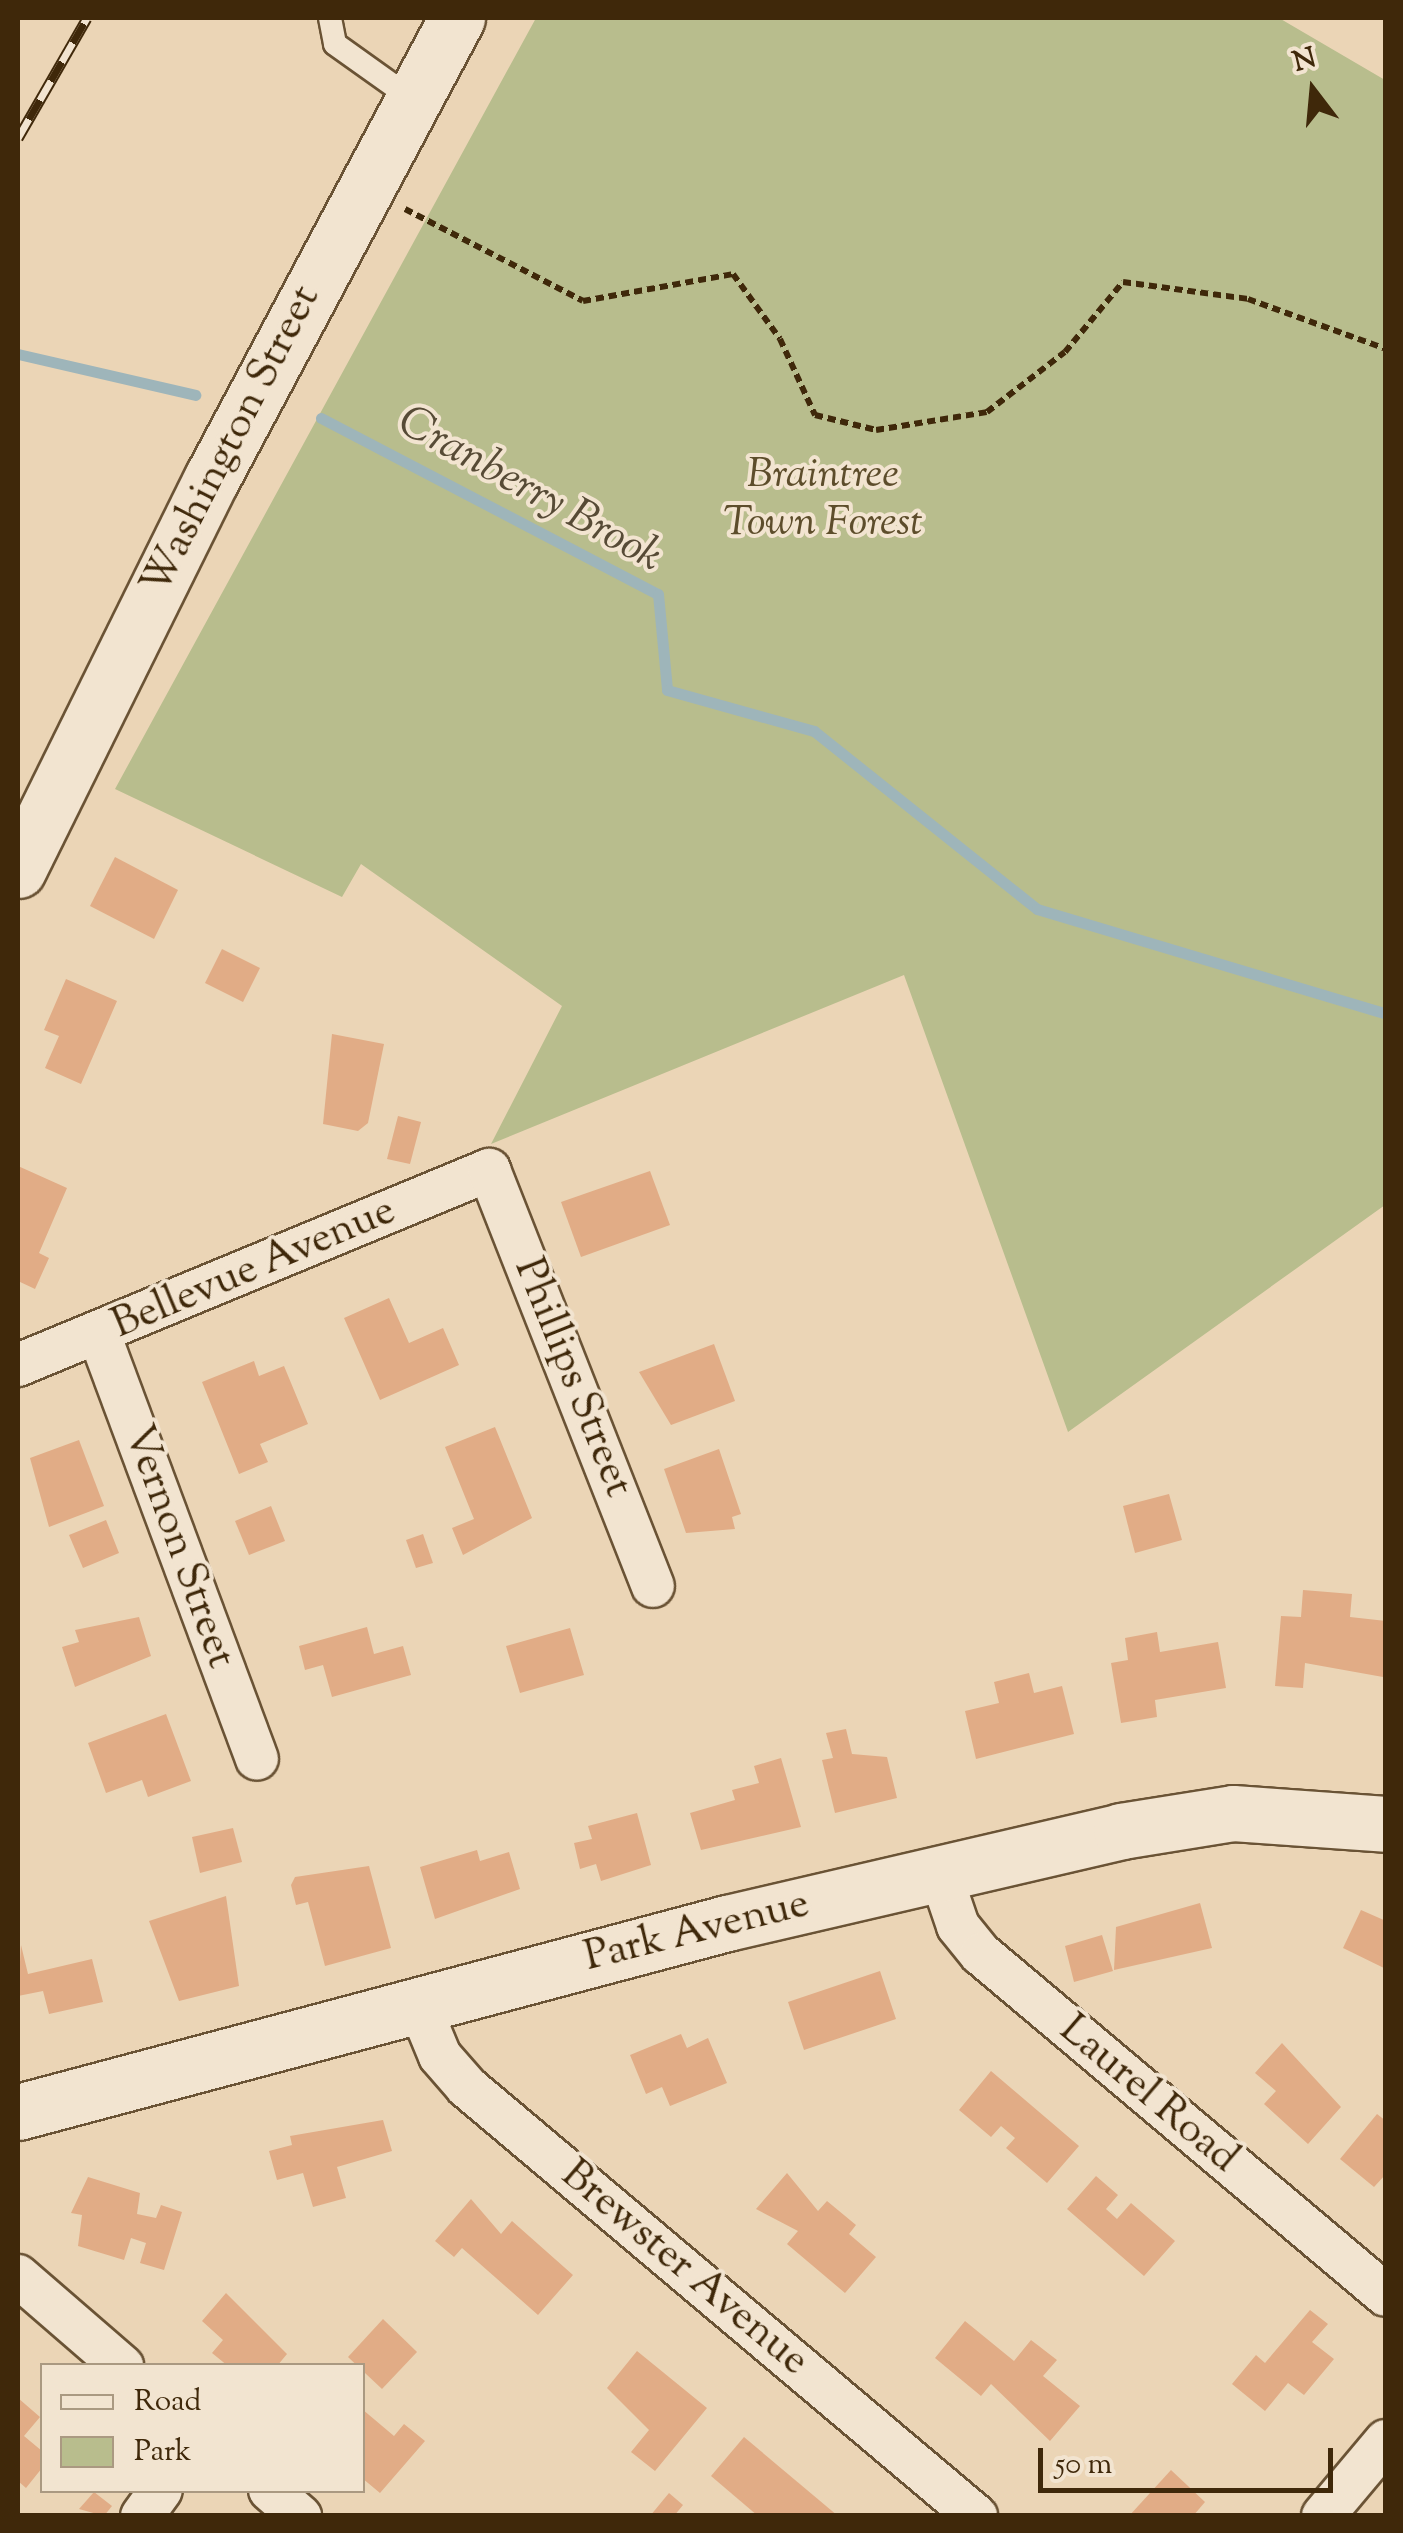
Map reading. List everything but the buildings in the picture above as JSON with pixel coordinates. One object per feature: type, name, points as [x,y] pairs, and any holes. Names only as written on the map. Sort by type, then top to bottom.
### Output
[{"type":"street","name":"Washington Street","points":[[18,870],[364,187],[457,18]]},
{"type":"street","name":"Bellevue Avenue","points":[[18,1364],[100,1334],[489,1170]]},
{"type":"street","name":"Phillips Street","points":[[489,1170],[653,1586]]},
{"type":"street","name":"Vernon Street","points":[[100,1334],[258,1759]]},
{"type":"street","name":"Park Avenue","points":[[18,2112],[418,2002],[940,1873],[1200,1816],[1298,1812],[1386,1824]]},
{"type":"street","name":"Laurel Road","points":[[940,1873],[958,1926],[995,1967],[1386,2295]]},
{"type":"street","name":"Brewster Avenue","points":[[418,2002],[440,2056],[467,2087],[976,2516]]},
{"type":"street","points":[[18,2276],[119,2363]]},
{"type":"street","points":[[1323,2516],[1386,2441]]},
{"type":"street","points":[[142,2516],[158,2493]]},
{"type":"street","points":[[273,2493],[300,2516]]},
{"type":"lane","points":[[330,18],[334,44],[412,99]]},
{"type":"path","points":[[364,187],[583,301],[733,274],[780,339],[815,415],[876,430],[987,412],[1065,352],[1123,282],[1248,299],[1386,349]]},
{"type":"green space","name":"Braintree Town Forest","points":[[536,18],[1279,18],[1385,80],[1385,1205],[1068,1432],[904,975],[491,1144],[562,1006],[361,864],[342,897],[115,789]]},
{"type":"waterway","name":"Cranberry Brook","points":[[18,354],[195,395]]},
{"type":"waterway","name":"Cranberry Brook","points":[[321,418],[658,594],[667,690],[814,731],[1037,909],[1386,1014]]},
{"type":"railway","points":[[18,138],[87,18]]}]
